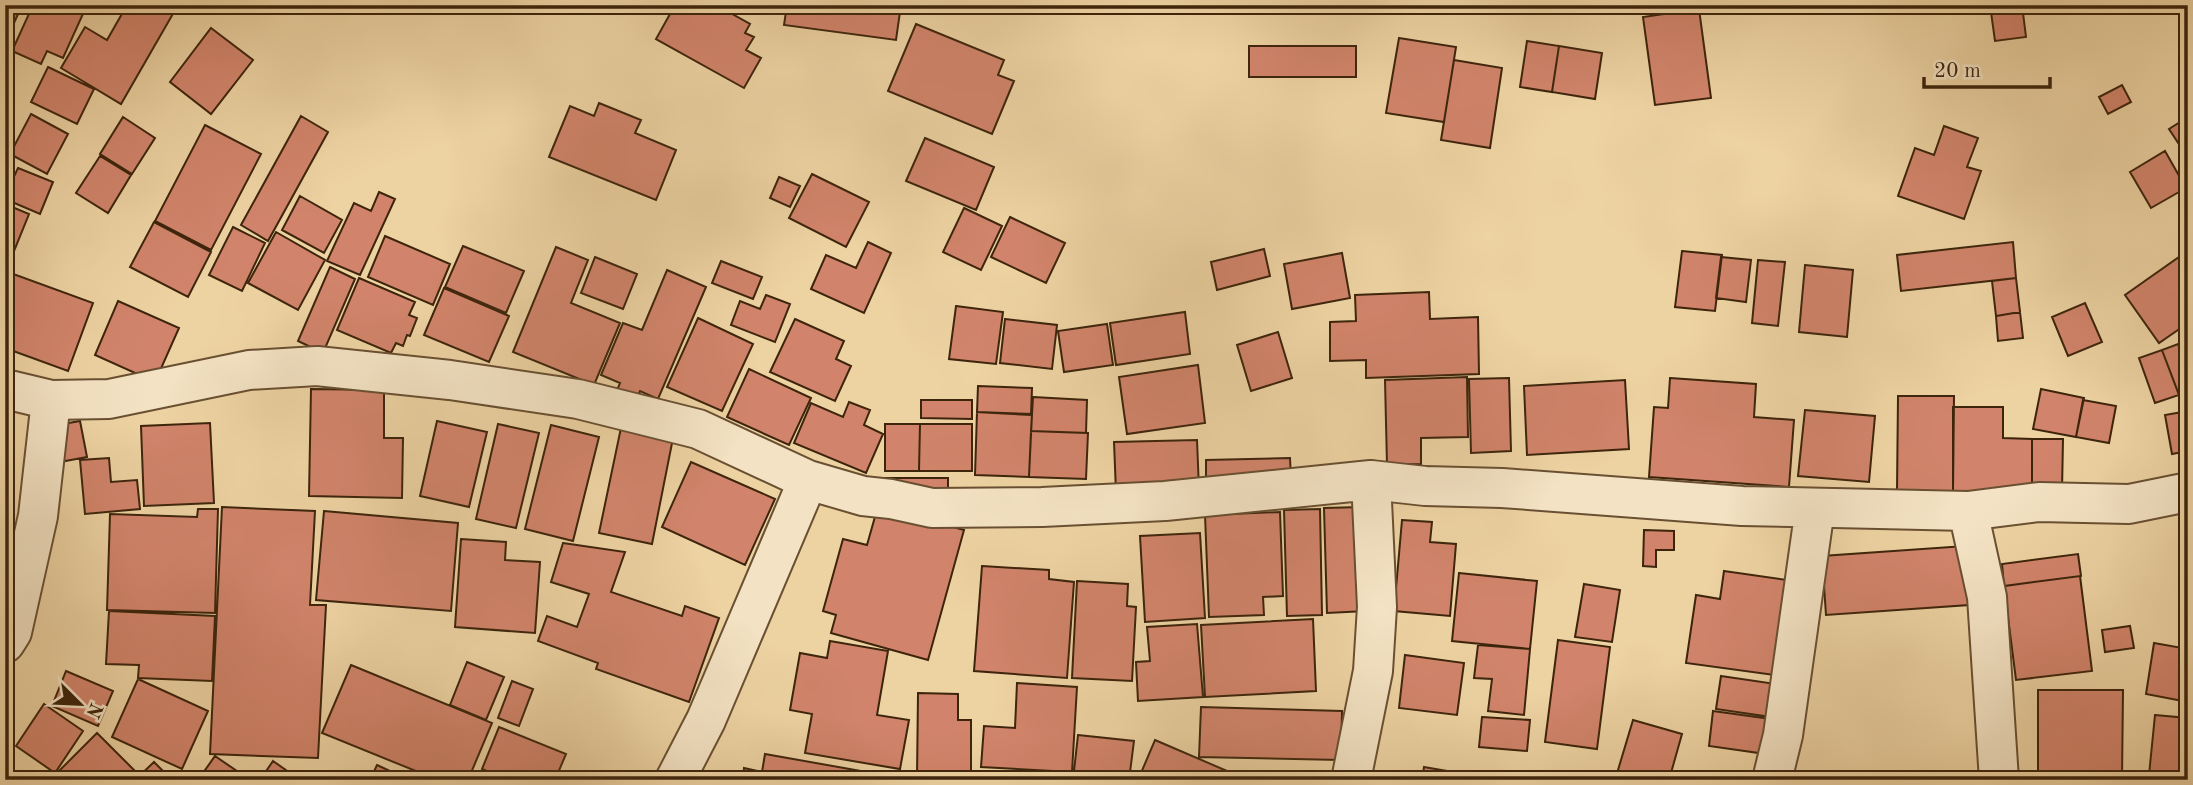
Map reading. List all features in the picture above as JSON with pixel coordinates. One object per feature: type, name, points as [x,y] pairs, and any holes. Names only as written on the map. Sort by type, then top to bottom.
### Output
[{"type":"street","points":[[5,389],[51,400],[108,399],[249,370],[317,366],[450,380],[578,398],[698,429],[808,480],[863,496],[932,508],[1042,507],[1165,501],[1371,480],[1425,486],[1502,488],[1742,506],[1815,508],[1968,510],[2039,502],[2129,504],[2188,492]]},
{"type":"street","points":[[5,643],[12,632],[38,516],[51,400]]},
{"type":"street","points":[[675,780],[706,720],[808,480]]},
{"type":"street","points":[[1351,780],[1373,671],[1377,607],[1371,480]]},
{"type":"street","points":[[1772,780],[1783,735],[1815,508]]},
{"type":"street","points":[[1968,510],[1987,597],[1998,780]]},
{"type":"building","points":[[5,5],[22,5],[11,30],[5,27]]},
{"type":"building","points":[[33,5],[87,5],[63,58],[47,51],[41,64],[12,51]]},
{"type":"building","points":[[127,5],[178,5],[121,104],[61,68],[85,27],[107,40]]},
{"type":"building","points":[[675,5],[703,5],[707,8],[708,5],[716,5],[750,24],[745,33],[754,37],[746,50],[761,58],[744,88],[656,39]]},
{"type":"building","points":[[787,5],[901,5],[896,40],[784,25]]},
{"type":"building","points":[[1236,5],[1276,5],[1276,11],[1236,9]]},
{"type":"building","points":[[1990,5],[2022,5],[2026,37],[1995,41]]},
{"type":"building","points":[[1699,9],[1711,98],[1655,105],[1643,17]]},
{"type":"building","points":[[916,24],[1004,60],[998,75],[1014,81],[992,134],[888,91]]},
{"type":"building","points":[[211,28],[253,60],[211,114],[170,82]]},
{"type":"building","points":[[1399,38],[1456,47],[1444,122],[1386,113]]},
{"type":"building","points":[[1527,41],[1559,46],[1552,92],[1520,87]]},
{"type":"building","points":[[1249,46],[1356,46],[1356,77],[1249,77]]},
{"type":"building","points":[[1559,46],[1602,53],[1595,99],[1552,92]]},
{"type":"building","points":[[1454,60],[1502,68],[1490,148],[1441,140]]},
{"type":"building","points":[[48,67],[94,89],[77,124],[31,102]]},
{"type":"building","points":[[2122,85],[2131,102],[2108,114],[2099,97]]},
{"type":"building","points":[[599,103],[641,120],[635,133],[676,150],[656,200],[549,157],[570,106],[594,116]]},
{"type":"building","points":[[31,114],[68,134],[47,174],[10,154]]},
{"type":"building","points":[[301,116],[328,132],[268,241],[241,225]]},
{"type":"building","points":[[123,117],[155,138],[132,174],[100,154]]},
{"type":"building","points":[[2188,117],[2188,158],[2169,129]]},
{"type":"building","points":[[205,125],[261,154],[211,250],[155,221]]},
{"type":"building","points":[[1944,126],[1978,138],[1967,167],[1981,171],[1964,219],[1898,196],[1915,148],[1934,155]]},
{"type":"building","points":[[925,138],[994,167],[976,210],[906,181]]},
{"type":"building","points":[[2165,151],[2186,188],[2151,208],[2130,172]]},
{"type":"building","points":[[100,156],[131,175],[108,213],[76,193]]},
{"type":"building","points":[[18,168],[53,182],[40,214],[5,199],[5,180],[11,183]]},
{"type":"building","points":[[812,174],[869,202],[846,247],[789,218]]},
{"type":"building","points":[[779,177],[800,186],[790,207],[770,198]]},
{"type":"building","points":[[379,192],[395,199],[360,275],[327,261],[354,203],[371,211]]},
{"type":"building","points":[[300,196],[342,220],[324,253],[282,230]]},
{"type":"building","points":[[5,204],[29,214],[10,261],[5,259]]},
{"type":"building","points":[[964,208],[1002,226],[981,270],[943,252]]},
{"type":"building","points":[[1010,217],[1065,243],[1046,283],[991,257]]},
{"type":"building","points":[[154,222],[211,252],[188,297],[130,267]]},
{"type":"building","points":[[233,227],[265,243],[242,291],[209,275]]},
{"type":"building","points":[[276,232],[325,260],[298,310],[248,283]]},
{"type":"building","points":[[385,236],[450,264],[433,305],[368,277]]},
{"type":"building","points":[[868,242],[891,253],[864,313],[811,289],[826,255],[856,268]]},
{"type":"building","points":[[2013,242],[2016,278],[1901,291],[1897,255]]},
{"type":"building","points":[[463,246],[524,271],[506,313],[445,287]]},
{"type":"building","points":[[556,247],[588,260],[571,303],[620,323],[594,385],[513,352]]},
{"type":"building","points":[[1264,249],[1270,276],[1217,290],[1211,262]]},
{"type":"building","points":[[1682,251],[1722,255],[1715,311],[1675,307]]},
{"type":"building","points":[[2186,252],[2188,323],[2159,343],[2125,295]]},
{"type":"building","points":[[1342,253],[1350,298],[1292,309],[1284,264]]},
{"type":"building","points":[[595,257],[637,274],[623,309],[581,293]]},
{"type":"building","points":[[1721,257],[1751,260],[1746,302],[1716,298]]},
{"type":"building","points":[[1758,260],[1785,262],[1778,326],[1752,323]]},
{"type":"building","points":[[721,261],[762,277],[753,299],[712,283]]},
{"type":"building","points":[[1805,265],[1853,270],[1847,337],[1799,332]]},
{"type":"building","points":[[330,267],[355,279],[323,353],[298,341]]},
{"type":"building","points":[[667,270],[706,287],[658,399],[640,391],[635,404],[615,395],[620,383],[601,375],[623,323],[642,330]]},
{"type":"building","points":[[5,271],[93,303],[68,371],[5,348]]},
{"type":"building","points":[[359,278],[415,302],[409,315],[417,318],[410,336],[407,335],[403,346],[396,343],[391,353],[337,330]]},
{"type":"building","points":[[2016,278],[2020,312],[1996,316],[1992,281]]},
{"type":"building","points":[[444,288],[509,316],[489,362],[424,335]]},
{"type":"building","points":[[1429,292],[1430,319],[1478,317],[1479,374],[1366,378],[1366,360],[1330,361],[1330,322],[1356,321],[1355,295]]},
{"type":"building","points":[[766,295],[790,304],[775,342],[731,325],[740,301],[760,309]]},
{"type":"building","points":[[118,301],[179,328],[155,382],[95,355]]},
{"type":"building","points":[[2085,303],[2102,342],[2068,356],[2052,317]]},
{"type":"building","points":[[956,306],[1003,312],[996,364],[949,359]]},
{"type":"building","points":[[1185,312],[1190,354],[1116,365],[1110,323]]},
{"type":"building","points":[[2020,312],[2023,338],[1998,341],[1996,316]]},
{"type":"building","points":[[698,318],[753,344],[722,411],[667,387]]},
{"type":"building","points":[[795,319],[844,341],[836,359],[851,366],[835,401],[770,372]]},
{"type":"building","points":[[1005,319],[1057,325],[1052,369],[1000,363]]},
{"type":"building","points":[[1107,324],[1113,365],[1064,372],[1058,331]]},
{"type":"building","points":[[1278,332],[1292,378],[1251,391],[1237,345]]},
{"type":"building","points":[[2188,342],[2188,372],[2179,346]]},
{"type":"building","points":[[2178,344],[2188,372],[2188,392],[2179,395],[2162,350]]},
{"type":"building","points":[[2162,350],[2179,395],[2155,403],[2139,358]]},
{"type":"building","points":[[1198,365],[1205,423],[1127,434],[1119,377]]},
{"type":"building","points":[[749,369],[811,398],[789,445],[727,417]]},
{"type":"building","points":[[1467,377],[1468,437],[1421,438],[1421,464],[1387,465],[1385,380]]},
{"type":"building","points":[[1509,378],[1511,451],[1471,453],[1469,379]]},
{"type":"building","points":[[1670,378],[1756,384],[1754,417],[1794,420],[1789,487],[1649,477],[1654,407],[1668,408]]},
{"type":"building","points":[[1625,380],[1629,449],[1527,455],[1524,386]]},
{"type":"building","points":[[978,386],[1032,388],[1031,415],[977,412]]},
{"type":"building","points":[[311,389],[384,390],[384,438],[403,438],[402,498],[309,496]]},
{"type":"building","points":[[2041,389],[2084,398],[2076,437],[2033,429]]},
{"type":"building","points":[[1898,396],[1954,396],[1953,491],[1897,491]]},
{"type":"building","points":[[1033,397],[1087,400],[1086,433],[1031,431]]},
{"type":"building","points":[[921,400],[972,400],[972,419],[921,418]]},
{"type":"building","points":[[2083,400],[2116,406],[2109,443],[2076,437]]},
{"type":"building","points":[[849,402],[870,410],[864,425],[883,434],[866,473],[794,443],[811,403],[843,417]]},
{"type":"building","points":[[1953,407],[2003,407],[2003,438],[2032,439],[2032,491],[1953,491]]},
{"type":"building","points":[[1805,410],[1875,416],[1869,482],[1798,476]]},
{"type":"building","points":[[2188,411],[2188,451],[2172,454],[2165,415]]},
{"type":"building","points":[[977,412],[1032,414],[1029,477],[975,475]]},
{"type":"building","points":[[80,421],[87,457],[60,462],[52,426]]},
{"type":"building","points":[[437,421],[487,432],[469,507],[420,496]]},
{"type":"building","points":[[210,423],[214,503],[144,506],[141,426]]},
{"type":"building","points":[[622,423],[674,433],[652,544],[599,533]]},
{"type":"building","points":[[498,424],[539,433],[516,528],[476,519]]},
{"type":"building","points":[[885,424],[920,424],[919,471],[885,471]]},
{"type":"building","points":[[920,424],[972,424],[972,471],[919,471]]},
{"type":"building","points":[[551,425],[599,437],[573,541],[525,529]]},
{"type":"building","points":[[1031,431],[1088,433],[1086,479],[1029,477]]},
{"type":"building","points":[[2032,439],[2063,439],[2062,491],[2032,491]]},
{"type":"building","points":[[1197,440],[1199,489],[1116,492],[1114,442]]},
{"type":"building","points":[[109,458],[111,482],[137,480],[140,509],[85,514],[80,460]]},
{"type":"building","points":[[1290,458],[1291,478],[1206,481],[1206,460]]},
{"type":"building","points":[[691,462],[775,499],[745,565],[662,527]]},
{"type":"building","points":[[885,478],[948,478],[948,493],[885,493]]},
{"type":"building","points":[[878,506],[964,530],[928,660],[831,633],[836,615],[823,611],[843,539],[867,545]]},
{"type":"building","points":[[222,507],[315,511],[310,605],[326,605],[318,758],[210,754]]},
{"type":"building","points":[[1362,507],[1366,611],[1327,613],[1324,508]]},
{"type":"building","points":[[198,509],[218,509],[215,613],[107,610],[110,514],[197,517]]},
{"type":"building","points":[[1320,509],[1322,615],[1287,616],[1284,510]]},
{"type":"building","points":[[324,511],[458,523],[451,611],[316,600]]},
{"type":"building","points":[[1280,512],[1283,596],[1263,597],[1264,615],[1209,617],[1205,515]]},
{"type":"building","points":[[1402,520],[1432,522],[1430,542],[1456,544],[1450,616],[1394,611]]},
{"type":"building","points":[[1644,530],[1674,531],[1674,550],[1656,550],[1656,567],[1643,566]]},
{"type":"building","points":[[1200,533],[1205,618],[1145,622],[1140,536]]},
{"type":"building","points":[[461,539],[506,542],[505,560],[540,562],[535,633],[455,627]]},
{"type":"building","points":[[563,543],[625,552],[611,592],[682,616],[685,606],[719,618],[689,702],[596,669],[598,663],[538,641],[547,616],[577,627],[589,594],[551,582]]},
{"type":"building","points":[[1965,546],[1969,605],[1826,615],[1822,556]]},
{"type":"building","points":[[2078,554],[2081,576],[2004,586],[2002,564]]},
{"type":"building","points":[[982,566],[1049,570],[1049,579],[1074,582],[1067,678],[974,671]]},
{"type":"building","points":[[1724,571],[1794,581],[1782,676],[1686,663],[1696,595],[1720,599]]},
{"type":"building","points":[[1459,573],[1537,581],[1530,649],[1452,641]]},
{"type":"building","points":[[2080,576],[2092,671],[2016,680],[2004,586]]},
{"type":"building","points":[[1077,581],[1128,584],[1127,606],[1136,607],[1132,681],[1072,678]]},
{"type":"building","points":[[1584,584],[1620,590],[1612,642],[1575,637]]},
{"type":"building","points":[[109,611],[215,616],[212,681],[138,678],[139,665],[106,664]]},
{"type":"building","points":[[1313,619],[1316,691],[1205,697],[1201,625]]},
{"type":"building","points":[[1197,624],[1203,697],[1138,701],[1136,662],[1150,661],[1147,627]]},
{"type":"building","points":[[2130,626],[2134,648],[2105,652],[2102,630]]},
{"type":"building","points":[[1558,640],[1610,647],[1597,749],[1545,742]]},
{"type":"building","points":[[830,641],[888,651],[877,715],[909,720],[900,769],[805,753],[812,714],[790,710],[800,653],[827,658]]},
{"type":"building","points":[[2154,643],[2188,649],[2188,702],[2146,694]]},
{"type":"building","points":[[1478,645],[1530,649],[1524,715],[1488,711],[1492,679],[1474,678]]},
{"type":"building","points":[[1405,655],[1464,663],[1457,715],[1399,708]]},
{"type":"building","points":[[467,662],[504,677],[486,720],[450,705]]},
{"type":"building","points":[[351,665],[492,723],[468,780],[438,780],[322,733]]},
{"type":"building","points":[[66,671],[113,691],[98,726],[52,706]]},
{"type":"building","points":[[1721,676],[1776,684],[1771,717],[1716,709]]},
{"type":"building","points":[[138,679],[208,711],[182,769],[112,737]]},
{"type":"building","points":[[512,681],[533,689],[519,726],[498,718]]},
{"type":"building","points":[[1017,683],[1077,687],[1072,772],[981,767],[984,726],[1015,728]]},
{"type":"building","points":[[2038,690],[2123,690],[2122,780],[2038,780]]},
{"type":"building","points":[[918,693],[958,694],[958,720],[971,720],[971,777],[917,777]]},
{"type":"building","points":[[44,704],[83,731],[55,773],[16,746]]},
{"type":"building","points":[[1201,707],[1342,711],[1341,760],[1199,757]]},
{"type":"building","points":[[1713,711],[1771,719],[1766,754],[1709,746]]},
{"type":"building","points":[[2155,715],[2188,718],[2188,778],[2149,775]]},
{"type":"building","points":[[1482,717],[1530,720],[1527,751],[1479,747]]},
{"type":"building","points":[[1633,720],[1682,734],[1669,780],[1615,780]]},
{"type":"building","points":[[499,727],[566,754],[555,780],[508,780],[482,769]]},
{"type":"building","points":[[97,733],[135,771],[126,780],[50,780]]},
{"type":"building","points":[[1078,735],[1134,741],[1129,780],[1073,780]]},
{"type":"building","points":[[1155,740],[1248,780],[1138,780]]},
{"type":"building","points":[[765,754],[906,779],[743,780],[744,768],[762,772]]},
{"type":"building","points":[[215,756],[250,780],[198,780]]},
{"type":"building","points":[[273,761],[300,780],[260,780]]},
{"type":"building","points":[[154,762],[172,780],[135,780]]},
{"type":"building","points":[[377,765],[409,780],[370,780]]},
{"type":"building","points":[[1424,767],[1494,779],[1494,780],[1422,780]]}]
